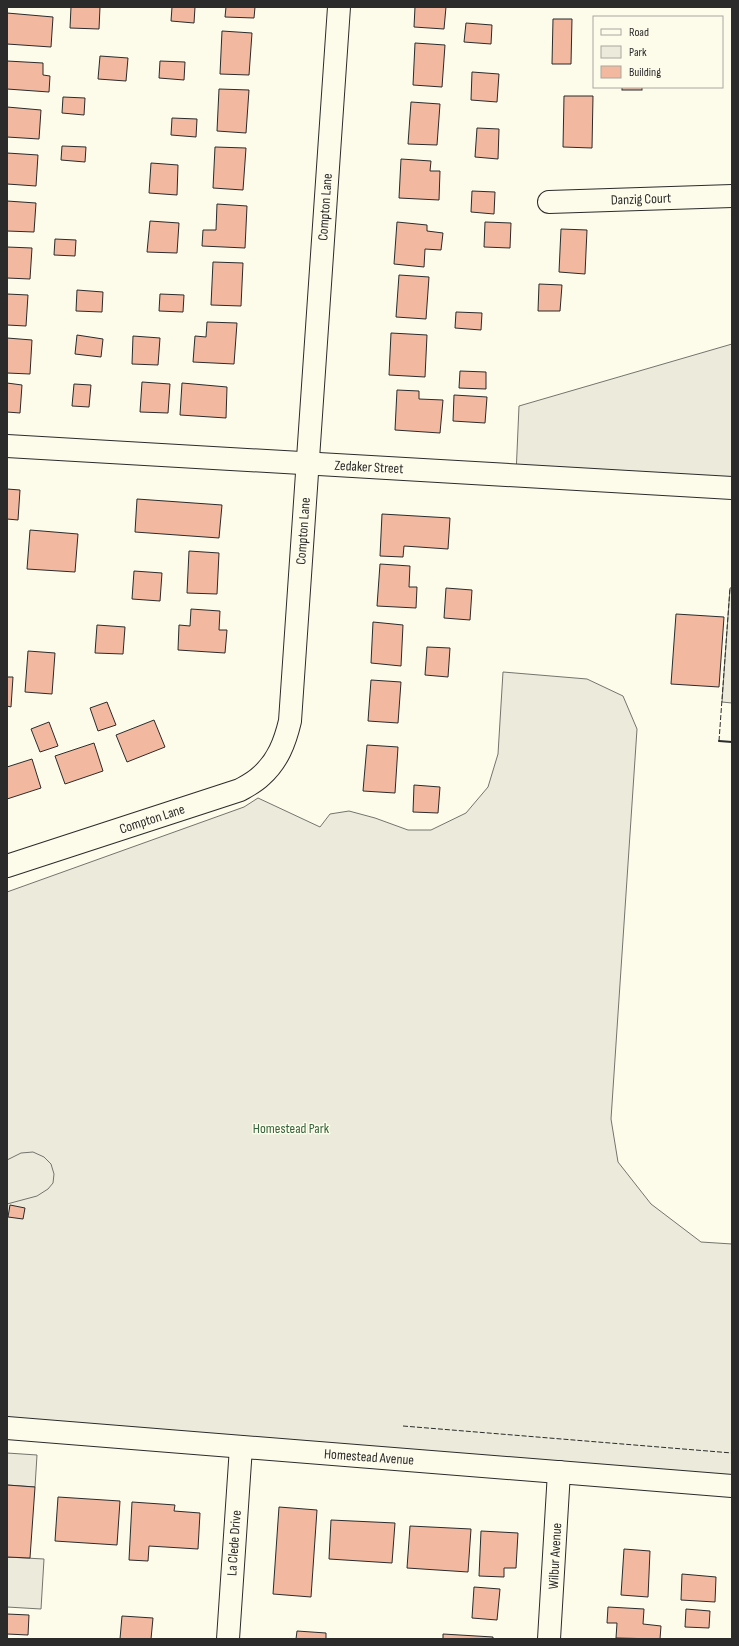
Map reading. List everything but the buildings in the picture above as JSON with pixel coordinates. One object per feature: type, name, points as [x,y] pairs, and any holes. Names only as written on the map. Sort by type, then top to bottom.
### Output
[{"type":"street","name":"Compton Lane","points":[[7,866],[240,790],[261,777],[276,759],[285,742],[290,721],[339,7]]},
{"type":"street","name":"Danzig Court","points":[[549,202],[732,196]]},
{"type":"street","name":"Zedaker Street","points":[[7,446],[732,488]]},
{"type":"street","name":"Homestead Avenue","points":[[7,1428],[732,1486]]},
{"type":"street","name":"La Clede Drive","points":[[228,1639],[241,1447]]},
{"type":"street","name":"Wilbur Avenue","points":[[549,1639],[560,1472]]},
{"type":"green space","points":[[732,344],[732,488],[516,475],[519,406]]},
{"type":"green space","name":"Homestead Park","points":[[503,672],[587,679],[623,696],[637,729],[611,1119],[618,1162],[651,1204],[701,1242],[732,1244],[732,1486],[7,1428],[7,892],[244,807],[258,798],[320,827],[330,814],[349,811],[375,818],[408,830],[431,830],[466,813],[488,787],[498,754]]},
{"type":"green space","points":[[7,1453],[37,1455],[35,1487],[7,1485]]},
{"type":"shaded area","points":[[730,588],[732,588],[732,703],[722,702]]},
{"type":"shaded area","points":[[33,1152],[44,1157],[51,1164],[54,1174],[53,1183],[48,1189],[37,1196],[7,1204],[7,1160],[21,1153]]},
{"type":"shaded area","points":[[7,1557],[44,1559],[41,1609],[7,1607]]},
{"type":"fence","points":[[719,741],[730,588],[732,588]]},
{"type":"fence","points":[[403,1426],[732,1453]]},
{"type":"wall","points":[[719,741],[732,742]]}]
